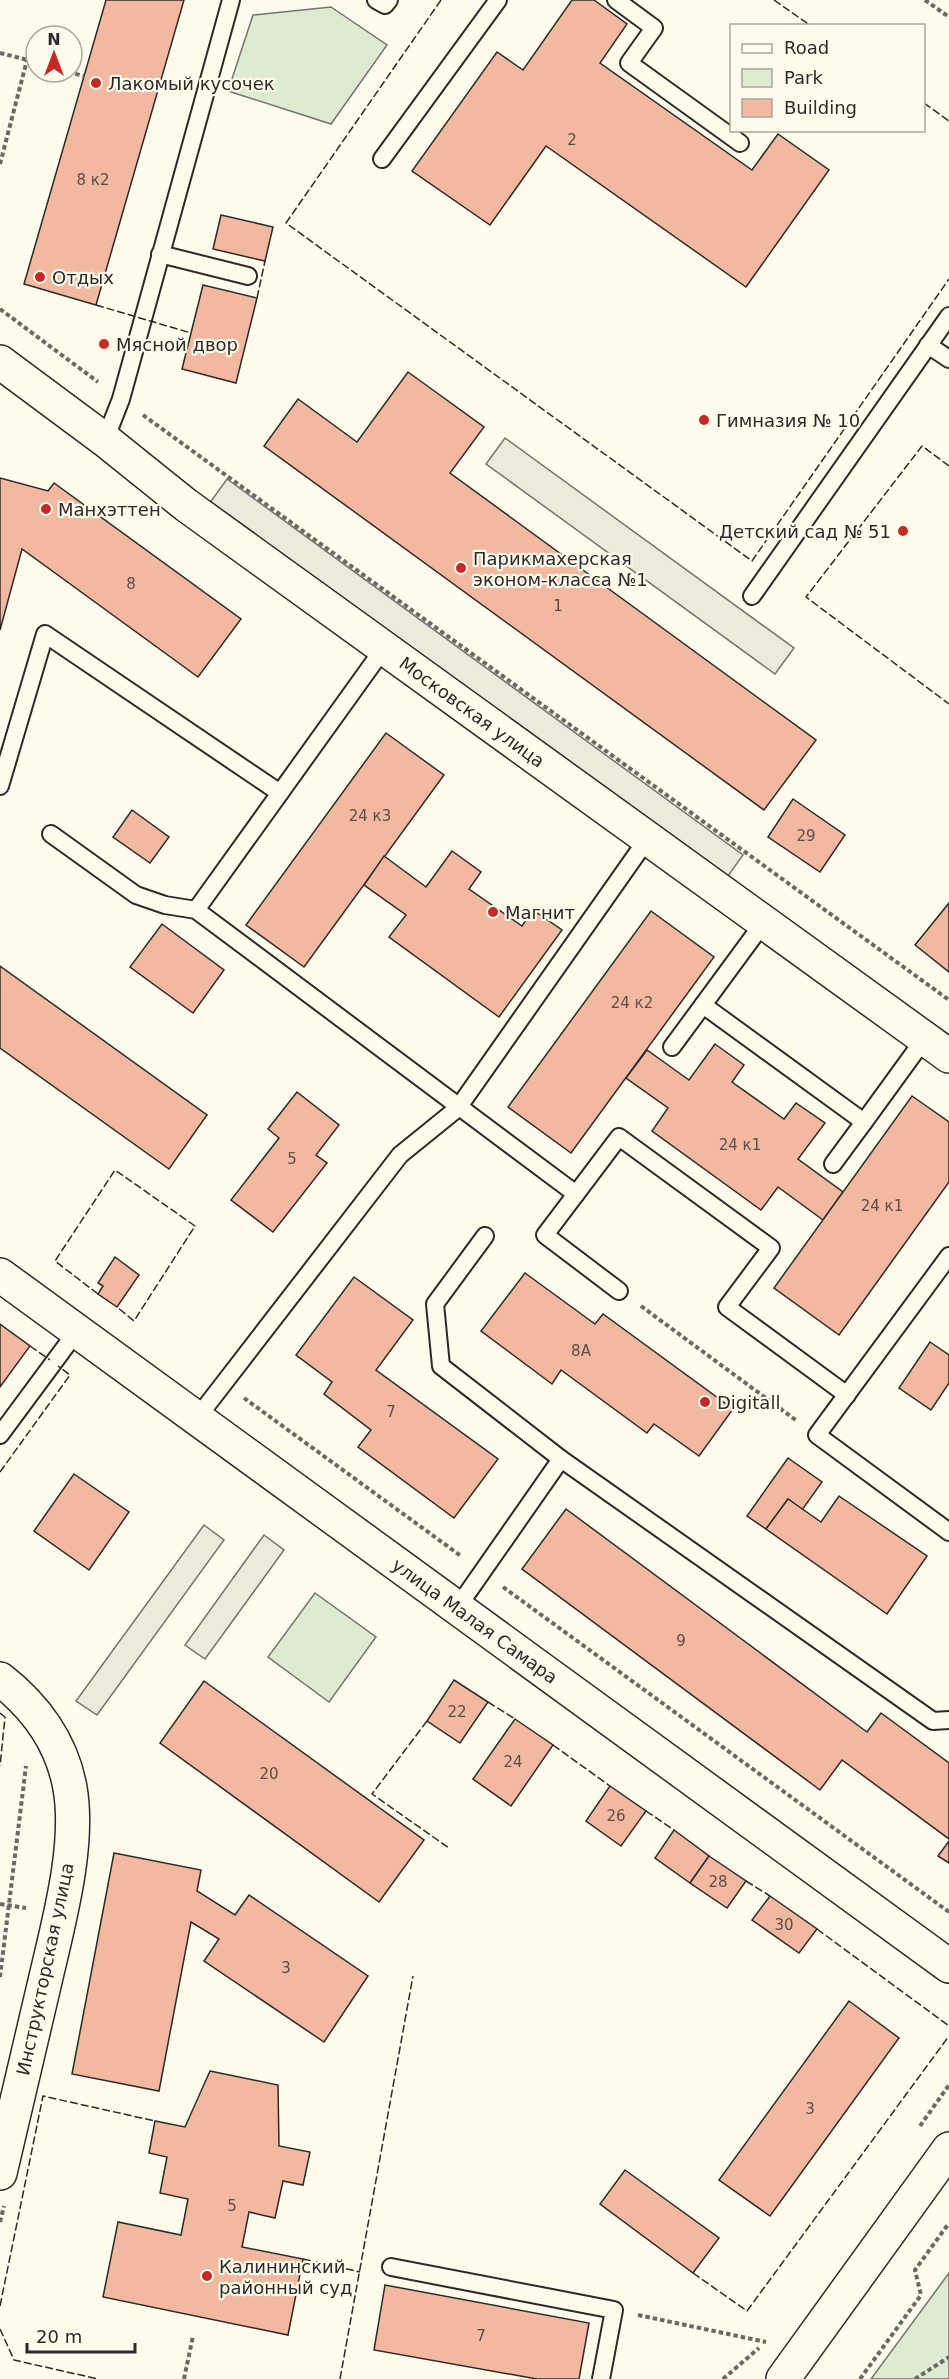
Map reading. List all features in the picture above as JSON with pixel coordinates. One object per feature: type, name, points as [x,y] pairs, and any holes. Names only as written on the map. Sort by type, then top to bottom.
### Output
[{"type":"street","name":"Московская улица","points":[[0,362],[105,440],[186,505],[937,1047]]},
{"type":"street","name":"улица Малая Самара","points":[[0,1275],[949,1966]]},
{"type":"street","name":"Инструкторская улица","points":[[0,1679],[24,1700],[54,1741],[68,1778],[73,1821],[61,1912],[0,2173]]},
{"type":"street","points":[[783,2379],[949,2149]]},
{"type":"lane","points":[[105,440],[121,399],[231,0]]},
{"type":"lane","points":[[376,0],[385,5],[389,0]]},
{"type":"lane","points":[[382,159],[498,0]]},
{"type":"lane","points":[[616,0],[654,28],[629,63],[740,142]]},
{"type":"lane","points":[[160,254],[248,276]]},
{"type":"lane","points":[[753,596],[949,316]]},
{"type":"lane","points":[[928,345],[949,359]]},
{"type":"lane","points":[[0,786],[45,634],[280,793]]},
{"type":"lane","points":[[196,910],[384,648]]},
{"type":"lane","points":[[51,834],[136,896],[165,905],[196,910],[576,1194]]},
{"type":"lane","points":[[196,1418],[400,1155],[458,1108],[648,838]]},
{"type":"lane","points":[[672,1047],[764,922]]},
{"type":"lane","points":[[703,1005],[864,1122]]},
{"type":"lane","points":[[833,1164],[864,1122],[937,1047]]},
{"type":"lane","points":[[619,1290],[545,1235],[619,1137],[771,1248],[727,1307],[847,1395]]},
{"type":"lane","points":[[485,1236],[435,1304],[441,1366],[561,1459],[933,1721],[949,1720]]},
{"type":"lane","points":[[949,1256],[817,1435],[949,1532]]},
{"type":"lane","points":[[0,1435],[77,1331]]},
{"type":"lane","points":[[457,1608],[561,1459]]},
{"type":"lane","points":[[391,2267],[614,2310],[602,2379]]},
{"type":"path","points":[[925,0],[949,17]]},
{"type":"path","points":[[0,53],[24,59]]},
{"type":"path","points":[[0,164],[24,72]]},
{"type":"path","points":[[0,309],[949,1000]]},
{"type":"path","points":[[619,1290],[817,1435]]},
{"type":"path","points":[[224,1383],[949,1912]]},
{"type":"path","points":[[0,1977],[27,1759]]},
{"type":"path","points":[[860,2379],[921,2295],[915,2270],[949,2223]]},
{"type":"path","points":[[614,2310],[766,2342]]},
{"type":"path","points":[[184,2379],[193,2336]]},
{"type":"path","points":[[915,2379],[949,2357]]},
{"type":"green space","points":[[331,7],[387,45],[331,124],[228,91],[253,15]]},
{"type":"green space","points":[[315,1593],[376,1637],[329,1702],[268,1657]]},
{"type":"green space","points":[[949,2273],[949,2379],[871,2379]]},
{"type":"shaded area","points":[[505,438],[794,648],[775,674],[486,464]]},
{"type":"shaded area","points":[[227,479],[743,855],[725,880],[209,504]]},
{"type":"shaded area","points":[[204,1525],[224,1540],[97,1715],[76,1701]]},
{"type":"shaded area","points":[[264,1535],[284,1550],[205,1659],[185,1645]]},
{"type":"building","points":[[106,0],[184,0],[96,305],[24,284],[82,84],[84,84],[84,76]]},
{"type":"building","points":[[572,0],[594,0],[627,24],[600,63],[752,170],[778,134],[829,170],[746,287],[546,146],[490,225],[412,171],[497,52],[523,70]]},
{"type":"building","points":[[221,215],[273,227],[265,261],[213,249]]},
{"type":"building","points":[[203,285],[257,298],[236,383],[182,369]]},
{"type":"building","points":[[408,372],[484,427],[450,473],[816,740],[764,810],[264,446],[298,399],[357,442]]},
{"type":"building","points":[[0,478],[48,491],[54,483],[241,619],[198,677],[22,549],[0,630]]},
{"type":"building","points":[[386,733],[444,775],[304,967],[246,925]]},
{"type":"building","points":[[793,799],[845,835],[820,872],[768,837]]},
{"type":"building","points":[[132,810],[169,837],[150,863],[113,837]]},
{"type":"building","points":[[452,851],[481,872],[469,889],[522,926],[533,910],[562,930],[499,1017],[389,937],[406,915],[364,885],[384,856],[426,887]]},
{"type":"building","points":[[949,903],[949,972],[915,945]]},
{"type":"building","points":[[651,911],[714,957],[571,1153],[508,1107]]},
{"type":"building","points":[[162,924],[224,970],[193,1013],[130,967]]},
{"type":"building","points":[[0,966],[207,1115],[169,1169],[0,1048]]},
{"type":"building","points":[[715,1044],[744,1065],[732,1082],[784,1119],[796,1103],[825,1123],[798,1159],[843,1192],[823,1220],[778,1187],[761,1210],[652,1131],[668,1108],[626,1078],[647,1050],[689,1080]]},
{"type":"building","points":[[297,1092],[339,1125],[316,1155],[327,1163],[273,1232],[231,1200],[279,1138],[268,1129]]},
{"type":"building","points":[[912,1096],[949,1122],[949,1182],[839,1335],[774,1288]]},
{"type":"building","points":[[115,1257],[139,1275],[117,1307],[98,1294],[103,1286],[98,1283]]},
{"type":"building","points":[[525,1273],[595,1324],[603,1314],[733,1409],[699,1456],[654,1424],[647,1433],[561,1370],[552,1384],[481,1331]]},
{"type":"building","points":[[354,1277],[413,1320],[376,1370],[498,1459],[454,1518],[358,1447],[371,1430],[324,1394],[332,1382],[296,1355]]},
{"type":"building","points":[[0,1324],[30,1346],[0,1387]]},
{"type":"building","points":[[930,1342],[949,1355],[949,1383],[931,1410],[899,1388]]},
{"type":"building","points":[[788,1458],[822,1482],[802,1510],[788,1499],[766,1529],[747,1516]]},
{"type":"building","points":[[74,1474],[129,1512],[89,1570],[34,1531]]},
{"type":"building","points":[[839,1496],[927,1556],[887,1614],[766,1529],[788,1499],[821,1522]]},
{"type":"building","points":[[566,1509],[867,1732],[881,1713],[949,1763],[949,1839],[842,1760],[820,1790],[522,1569]]},
{"type":"building","points":[[454,1680],[488,1702],[460,1743],[427,1721]]},
{"type":"building","points":[[204,1681],[424,1840],[379,1902],[160,1743]]},
{"type":"building","points":[[515,1719],[553,1745],[511,1806],[473,1779]]},
{"type":"building","points":[[610,1786],[646,1811],[621,1846],[586,1821]]},
{"type":"building","points":[[674,1830],[709,1856],[690,1883],[655,1858]]},
{"type":"building","points":[[949,1841],[949,1863],[938,1856]]},
{"type":"building","points":[[114,1853],[201,1870],[197,1891],[235,1915],[249,1895],[368,1976],[324,2042],[204,1961],[219,1939],[191,1922],[159,2091],[72,2074]]},
{"type":"building","points":[[709,1856],[746,1881],[727,1908],[690,1883]]},
{"type":"building","points":[[770,1896],[817,1929],[799,1953],[752,1920]]},
{"type":"building","points":[[849,2001],[899,2038],[770,2216],[719,2180]]},
{"type":"building","points":[[210,2071],[278,2085],[279,2146],[310,2152],[303,2185],[283,2181],[275,2218],[249,2212],[242,2247],[303,2259],[288,2335],[103,2297],[118,2222],[181,2235],[188,2199],[160,2193],[167,2157],[149,2153],[155,2121],[185,2127]]},
{"type":"building","points":[[625,2170],[719,2238],[693,2273],[600,2204]]},
{"type":"building","points":[[385,2285],[589,2323],[579,2379],[537,2379],[374,2350]]},
{"type":"fence","points":[[441,0],[286,223],[752,561],[949,279]]},
{"type":"fence","points":[[774,0],[808,24]]},
{"type":"fence","points":[[925,104],[949,121]]},
{"type":"fence","points":[[257,298],[265,261]]},
{"type":"fence","points":[[96,305],[191,333]]},
{"type":"fence","points":[[949,466],[922,446],[806,597],[949,704]]},
{"type":"fence","points":[[98,1294],[55,1261],[115,1170],[195,1226],[134,1321],[117,1307]]},
{"type":"fence","points":[[30,1346],[50,1360]]},
{"type":"fence","points":[[0,1472],[70,1375],[58,1366]]},
{"type":"fence","points":[[488,1702],[515,1719]]},
{"type":"fence","points":[[0,1713],[5,1717],[0,1766]]},
{"type":"fence","points":[[427,1721],[372,1794],[449,1848]]},
{"type":"fence","points":[[553,1745],[610,1786]]},
{"type":"fence","points":[[646,1811],[674,1830]]},
{"type":"fence","points":[[746,1881],[770,1896]]},
{"type":"fence","points":[[817,1929],[949,2026]]},
{"type":"fence","points":[[340,2379],[413,1976]]},
{"type":"fence","points":[[693,2273],[747,2311],[949,2036]]},
{"type":"fence","points":[[0,2306],[43,2096],[155,2121]]},
{"type":"fence","points":[[303,2259],[360,2272]]},
{"type":"fence","points":[[0,2329],[14,2360],[98,2379]]},
{"type":"place","name":"Лакомый кусочек","points":[[96,83]]},
{"type":"place","name":"Отдых","points":[[40,277]]},
{"type":"place","name":"Мясной двор","points":[[104,344]]},
{"type":"place","name":"Гимназия № 10","points":[[704,420]]},
{"type":"place","name":"Манхэттен","points":[[46,509]]},
{"type":"place","name":"Детский сад № 51","points":[[903,531]]},
{"type":"place","name":"Парикмахерская эконом-класса №1","points":[[461,568]]},
{"type":"place","name":"Магнит","points":[[493,912]]},
{"type":"place","name":"Digitall","points":[[705,1402]]},
{"type":"place","name":"Калининский районный суд","points":[[207,2276]]}]
